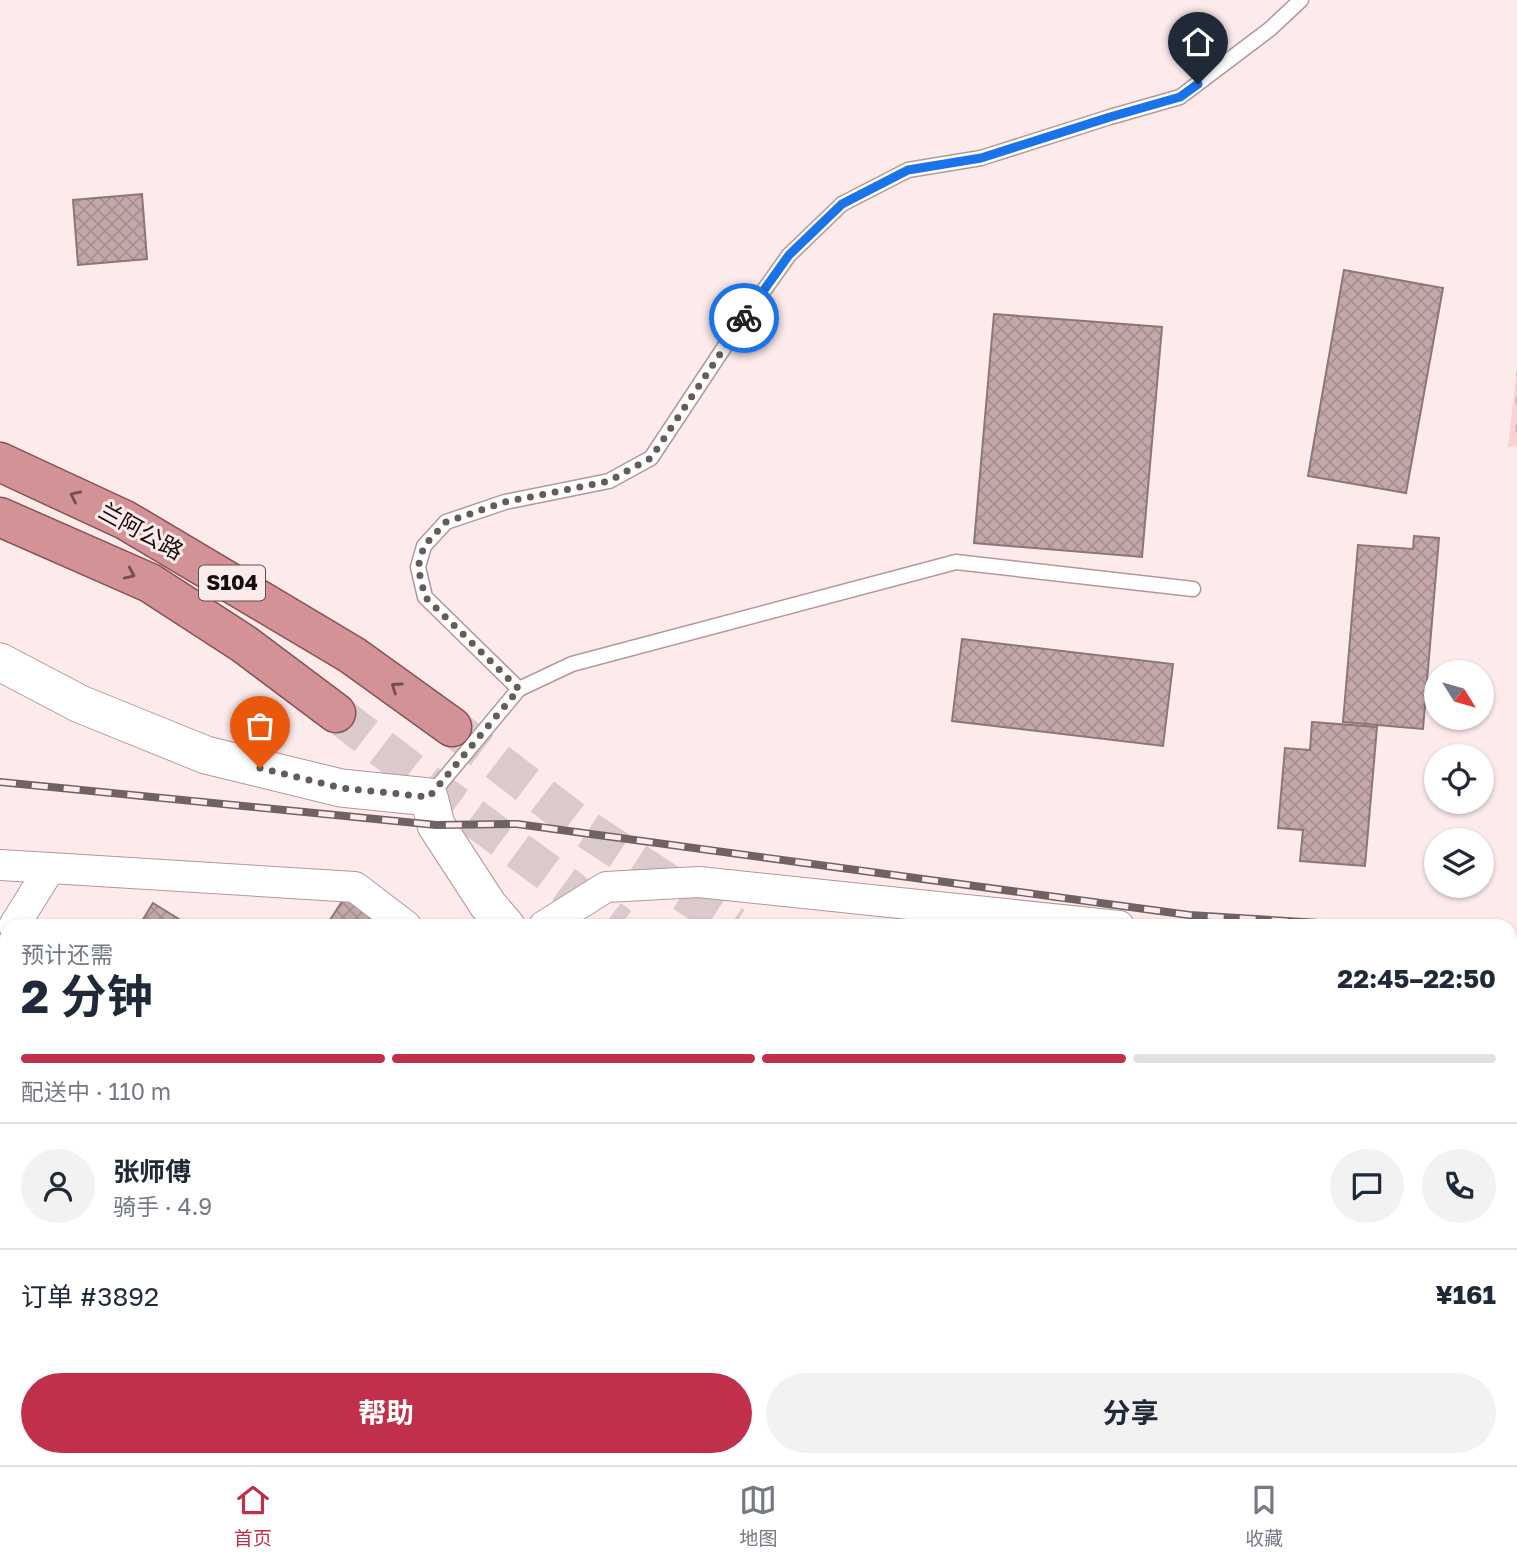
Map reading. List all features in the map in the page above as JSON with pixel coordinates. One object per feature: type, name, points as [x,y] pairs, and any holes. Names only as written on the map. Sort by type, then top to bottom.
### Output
[{"type":"highway","name":"兰阿公路","points":[[0,462],[125,520],[352,656],[452,727]]},
{"type":"highway","name":"兰阿公路","points":[[0,517],[150,583],[244,644],[336,713]]},
{"type":"street","points":[[0,662],[80,704],[206,755],[341,788],[429,797],[436,825],[500,919]]},
{"type":"street","points":[[0,865],[355,887],[397,919]]},
{"type":"street","points":[[18,919],[50,868]]},
{"type":"street","points":[[555,919],[606,887],[699,882],[1052,919]]},
{"type":"lane","points":[[519,689],[425,597],[418,567],[424,546],[446,522],[505,502],[609,481],[651,458],[789,255],[842,204],[908,170],[981,158],[1180,97],[1270,29],[1301,0]]},
{"type":"lane","points":[[429,797],[519,689],[572,664],[956,562],[1193,589]]},
{"type":"green space","points":[[1517,368],[1517,446],[1508,447]]},
{"type":"building","points":[[142,194],[147,259],[78,265],[73,200]]},
{"type":"building","points":[[1344,270],[1443,288],[1406,493],[1308,476]]},
{"type":"building","points":[[994,314],[1162,327],[1142,557],[974,543]]},
{"type":"building","points":[[1414,536],[1439,538],[1429,660],[1424,660],[1423,729],[1343,722],[1358,545],[1413,549]]},
{"type":"building","points":[[962,639],[1173,664],[1163,746],[952,721]]},
{"type":"building","points":[[1312,722],[1377,727],[1365,866],[1300,861],[1303,830],[1278,828],[1285,748],[1310,750]]},
{"type":"building","points":[[345,897],[380,919],[331,919]]},
{"type":"building","points":[[153,903],[179,919],[143,919]]},
{"type":"tunnel","points":[[336,713],[611,919]]},
{"type":"tunnel","points":[[452,727],[577,823],[723,919]]},
{"type":"railway","points":[[0,782],[436,825],[517,824],[1189,915],[1254,919]]},
{"type":"way so far","points":[[260,768],[341,788],[429,797],[519,689],[425,597],[418,567],[424,546],[446,522],[505,502],[609,481],[651,458],[744,318]]},
{"type":"route","points":[[744,318],[789,255],[842,204],[908,170],[981,158],[1180,97],[1198,84]]}]
